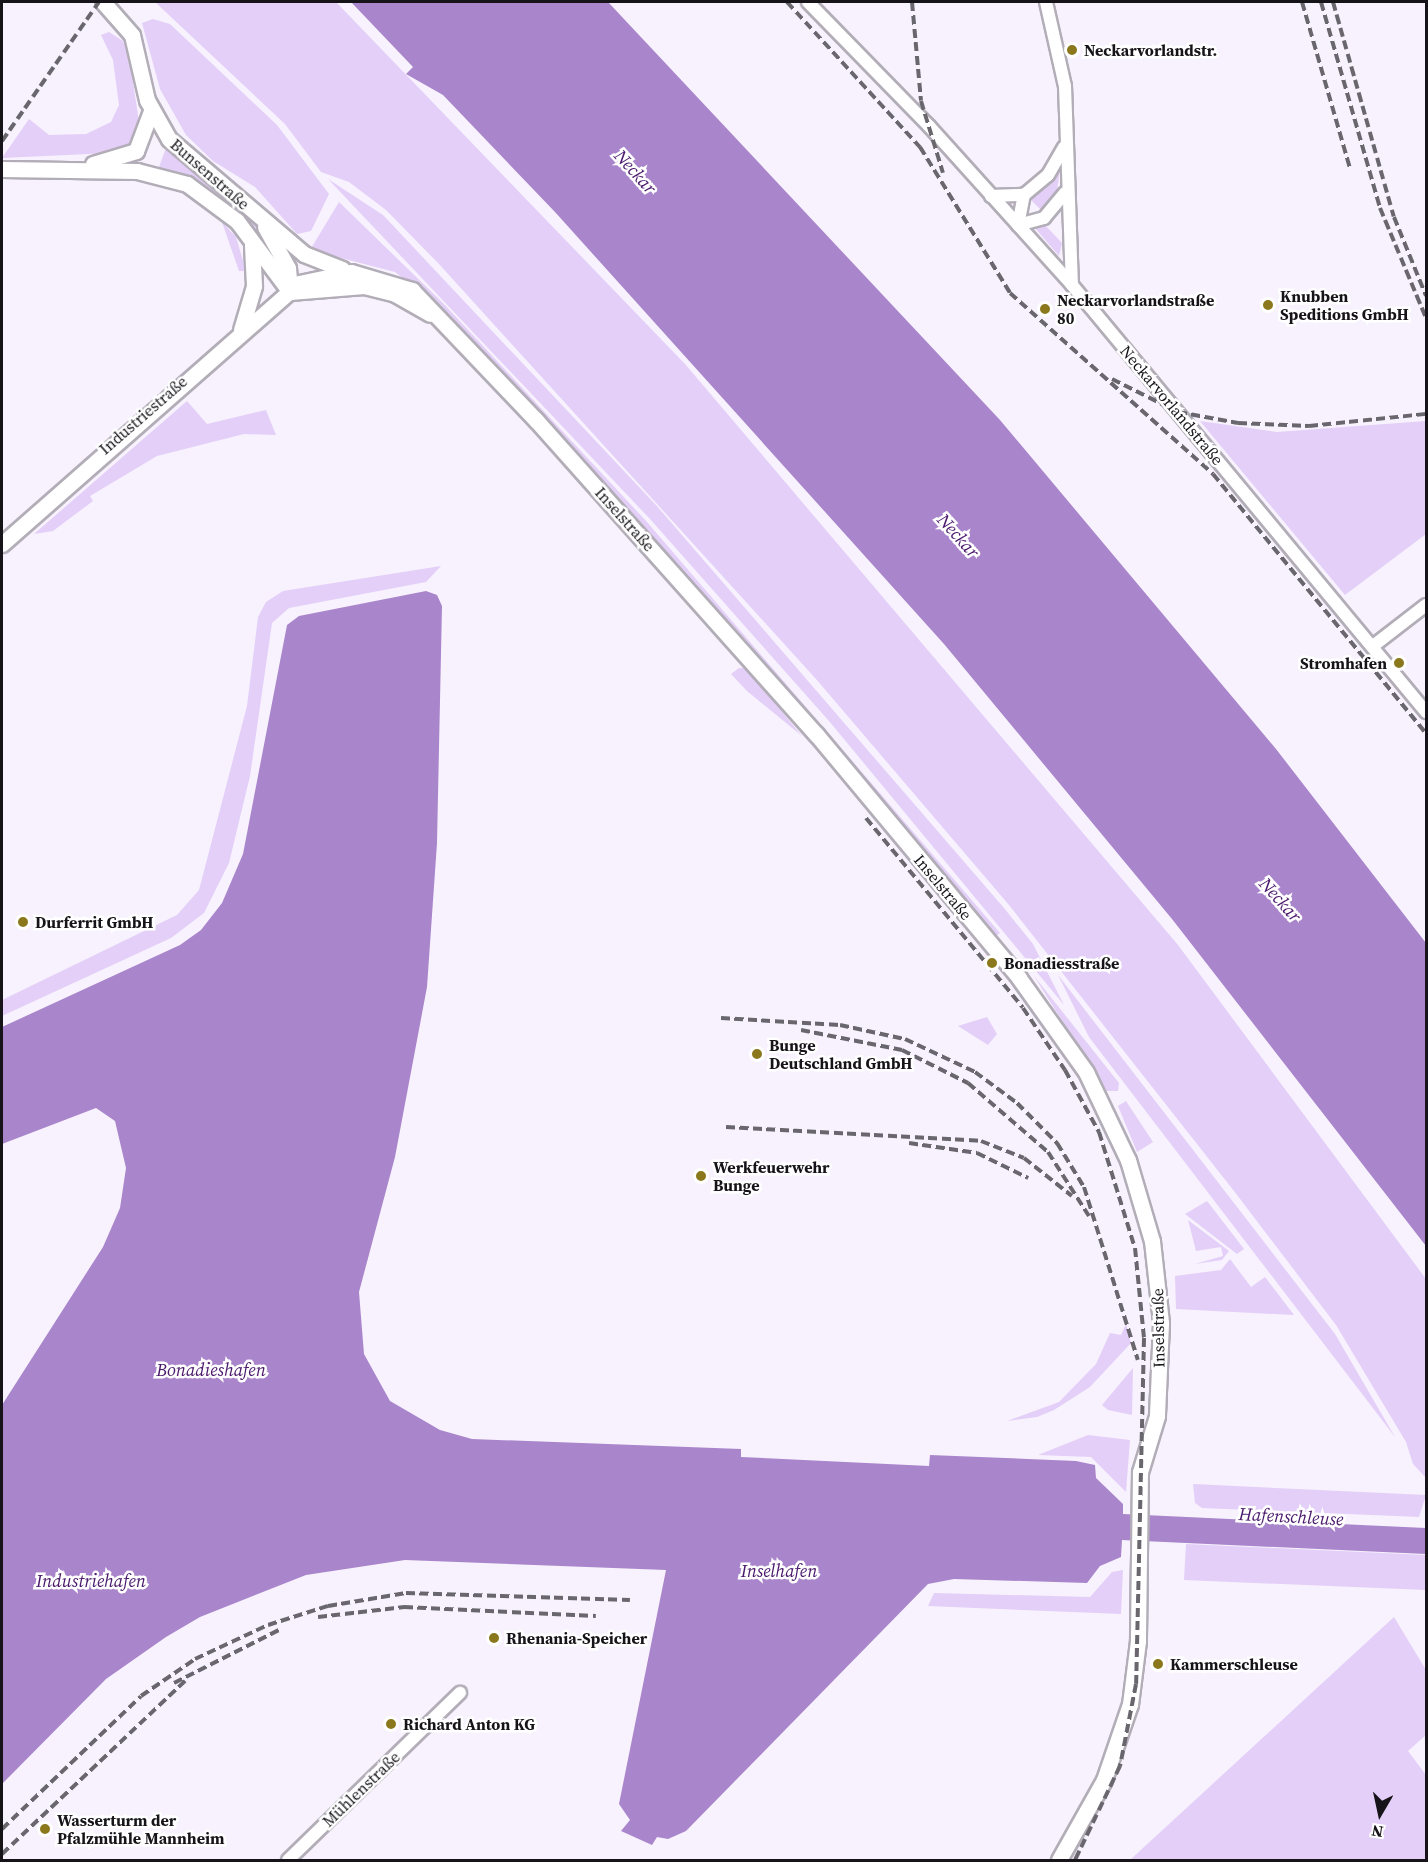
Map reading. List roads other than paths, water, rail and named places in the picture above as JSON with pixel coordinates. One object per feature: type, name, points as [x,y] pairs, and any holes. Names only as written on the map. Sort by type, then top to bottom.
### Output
[{"type":"street","name":"Bunsenstraße","points":[[103,2],[132,35],[151,111],[169,140],[304,254],[351,272]]},
{"type":"street","name":"Neckarvorlandstraße","points":[[808,2],[992,196],[1072,285],[1426,712]]},
{"type":"street","points":[[1046,2],[1065,86],[1065,193],[1072,285]]},
{"type":"street","points":[[75,168],[136,150],[151,111]]},
{"type":"street","points":[[992,196],[1024,195],[1048,175],[1065,146]]},
{"type":"street","points":[[2,169],[75,168],[137,171],[187,184],[237,220],[290,292]]},
{"type":"street","points":[[1024,195],[1018,225],[1044,218],[1065,193]]},
{"type":"street","name":"Bunsenstraße","points":[[260,219],[288,268],[290,292]]},
{"type":"street","points":[[241,330],[254,286],[252,242]]},
{"type":"street","name":"Inselstraße","points":[[290,292],[309,278],[351,272],[412,290],[536,420],[820,739],[1019,978],[1086,1072],[1128,1160],[1157,1275],[1157,1416],[1139,1489],[1136,1582],[1138,1641],[1130,1704],[1104,1780],[1059,1860]]},
{"type":"street","name":"Inselstraße","points":[[290,292],[364,286],[395,294],[438,318]]},
{"type":"street","name":"Industriestraße","points":[[2,544],[241,330],[290,292]]},
{"type":"street","points":[[1373,646],[1426,605]]},
{"type":"street","name":"Mühlenstraße","points":[[288,1860],[460,1693]]},
{"type":"water","name":"Neckar","points":[[351,2],[608,2],[1000,420],[1276,749],[1426,943],[1426,1246],[1172,919],[944,644],[555,212],[443,95],[406,74],[413,67]]},
{"type":"water","points":[[426,591],[437,595],[442,606],[437,843],[427,987],[395,1157],[359,1292],[364,1354],[390,1401],[440,1430],[472,1439],[741,1449],[741,1457],[929,1466],[930,1455],[1076,1461],[1095,1465],[1096,1478],[1123,1504],[1123,1514],[1426,1528],[1426,1554],[1122,1540],[1121,1557],[1100,1566],[1087,1583],[954,1579],[928,1584],[686,1831],[668,1839],[657,1837],[652,1845],[621,1831],[630,1820],[619,1804],[666,1570],[405,1560],[306,1575],[200,1617],[166,1637],[106,1679],[2,1784],[2,1405],[103,1247],[120,1208],[126,1168],[115,1121],[96,1108],[2,1144],[2,1027],[180,945],[201,930],[222,903],[243,854],[287,625],[299,616]]},
{"type":"railway","points":[[2,141],[99,2]]},
{"type":"railway","points":[[787,2],[920,147],[1010,293],[1213,474],[1426,733]]},
{"type":"railway","points":[[912,2],[921,101],[943,173]]},
{"type":"railway","points":[[1302,2],[1350,168]]},
{"type":"railway","points":[[1321,2],[1380,208],[1426,318]]},
{"type":"railway","points":[[1333,2],[1394,217],[1426,296]]},
{"type":"railway","points":[[1112,379],[1178,412],[1238,423],[1309,426],[1426,414]]},
{"type":"railway","points":[[866,818],[1023,1008],[1065,1070],[1099,1132],[1135,1248],[1144,1338],[1136,1684],[1120,1766],[1075,1860]]},
{"type":"railway","points":[[721,1018],[840,1025],[905,1039],[975,1072],[1017,1103],[1057,1143],[1084,1187],[1138,1360]]},
{"type":"railway","points":[[801,1030],[902,1050],[968,1083],[1048,1152],[1089,1216]]},
{"type":"railway","points":[[726,1127],[981,1141],[1024,1158],[1072,1196]]},
{"type":"railway","points":[[909,1143],[977,1153],[1028,1178]]},
{"type":"railway","points":[[2,1829],[141,1696],[195,1659],[268,1625],[328,1606],[406,1593],[630,1600]]},
{"type":"railway","points":[[318,1617],[404,1607],[596,1616]]},
{"type":"railway","points":[[174,1683],[281,1629]]},
{"type":"railway","points":[[2,1854],[185,1681]]},
{"type":"place","name":"Neckarvorlandstr.","points":[[1072,50]]},
{"type":"place","name":"Knubben Speditions GmbH","points":[[1268,305]]},
{"type":"place","name":"Neckarvorlandstraße 80","points":[[1045,309]]},
{"type":"place","name":"Stromhafen","points":[[1399,663]]},
{"type":"place","name":"Durferrit GmbH","points":[[23,922]]},
{"type":"place","name":"Bonadiesstraße","points":[[992,963]]},
{"type":"place","name":"Bunge Deutschland GmbH","points":[[757,1054]]},
{"type":"place","name":"Werkfeuerwehr Bunge","points":[[701,1176]]},
{"type":"place","name":"Rhenania-Speicher","points":[[494,1638]]},
{"type":"place","name":"Kammerschleuse","points":[[1158,1664]]},
{"type":"place","name":"Richard Anton KG","points":[[391,1724]]},
{"type":"place","name":"Wasserturm der Pfalzmühle Mannheim","points":[[45,1829]]},
{"type":"water label","name":"Bonadieshafen","points":[[211,1370]]},
{"type":"water label","name":"Hafenschleuse","points":[[1291,1517]]},
{"type":"water label","name":"Inselhafen","points":[[779,1571]]},
{"type":"water label","name":"Industriehafen","points":[[91,1581]]}]
